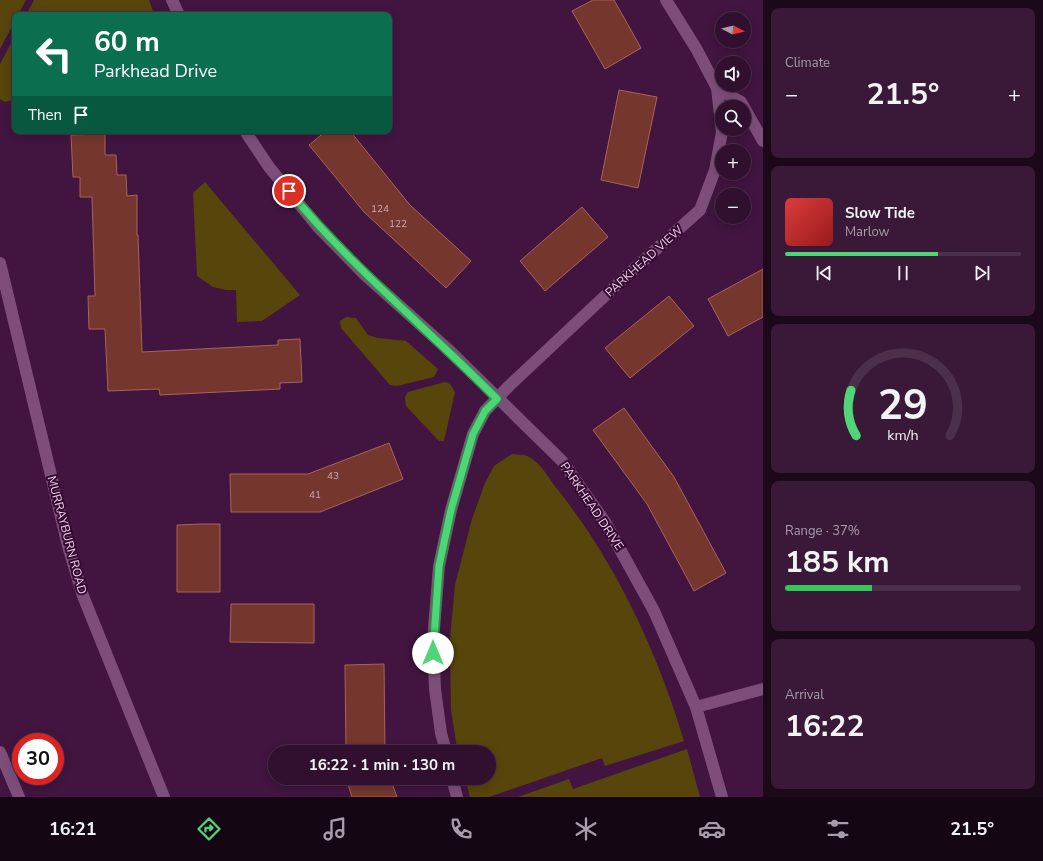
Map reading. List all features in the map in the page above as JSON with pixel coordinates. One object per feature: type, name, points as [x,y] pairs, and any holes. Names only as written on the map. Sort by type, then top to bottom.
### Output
[{"type":"street","points":[[172,0],[178,12]]},
{"type":"street","name":"PARKHEAD VIEW","points":[[666,0],[697,50],[715,84]]},
{"type":"street","name":"PARKHEAD VIEW","points":[[444,745],[435,689],[433,641],[439,566],[451,510],[473,434],[485,411],[497,399],[623,279],[700,210],[715,170],[722,132],[717,92]]},
{"type":"street","points":[[724,92],[741,102],[763,141]]},
{"type":"street","name":"PARKHEAD DRIVE","points":[[247,134],[269,168],[318,227],[364,274],[451,352],[497,399],[562,461],[605,522],[654,611],[696,707],[722,797]]},
{"type":"street","name":"MURRAYBURN ROAD","points":[[0,263],[66,542],[84,596],[164,797]]},
{"type":"street","points":[[696,707],[763,689]]},
{"type":"street","points":[[0,752],[19,797]]},
{"type":"street","points":[[454,785],[457,797]]},
{"type":"shaded area","points":[[0,0],[26,0],[20,12],[12,12],[12,27],[0,49]]},
{"type":"shaded area","points":[[34,0],[149,0],[153,12],[28,12]]},
{"type":"shaded area","points":[[12,42],[12,101],[5,102],[0,99],[0,64]]},
{"type":"shaded area","points":[[205,182],[300,295],[262,321],[237,322],[236,290],[226,290],[213,287],[197,276],[193,193]]},
{"type":"shaded area","points":[[346,317],[356,318],[368,335],[378,338],[406,341],[438,369],[434,377],[397,386],[390,385],[341,328],[340,321]]},
{"type":"shaded area","points":[[445,382],[450,384],[455,392],[444,441],[439,441],[406,406],[405,397],[408,392]]},
{"type":"shaded area","points":[[512,454],[524,455],[531,458],[546,473],[576,514],[596,543],[647,640],[661,673],[684,741],[605,766],[602,758],[489,797],[470,797],[467,785],[496,785],[496,745],[457,745],[451,710],[450,639],[455,585],[472,519],[485,483],[494,466]]},
{"type":"shaded area","points":[[687,749],[700,797],[518,797],[569,779],[573,789]]},
{"type":"building","points":[[593,0],[614,0],[641,48],[605,69],[572,11]]},
{"type":"building","points":[[619,90],[657,97],[638,188],[601,180]]},
{"type":"building","points":[[105,134],[105,155],[116,155],[117,175],[126,175],[127,196],[137,195],[137,235],[142,352],[278,345],[278,340],[300,339],[302,382],[280,383],[280,389],[160,395],[159,389],[108,391],[105,329],[89,329],[88,296],[95,296],[92,197],[80,197],[80,177],[73,177],[71,135]]},
{"type":"building","points":[[322,134],[352,134],[410,205],[471,261],[446,288],[364,212],[309,145]]},
{"type":"building","points":[[582,207],[608,237],[545,291],[520,261]]},
{"type":"building","points":[[763,269],[763,317],[728,336],[708,299]]},
{"type":"building","points":[[669,296],[694,326],[630,378],[605,348]]},
{"type":"building","points":[[624,408],[674,477],[726,573],[694,591],[647,504],[593,430]]},
{"type":"building","points":[[389,443],[403,479],[320,512],[231,512],[230,474],[308,474]]},
{"type":"building","points":[[220,524],[220,592],[177,592],[177,525]]},
{"type":"building","points":[[231,604],[314,604],[314,643],[230,642]]},
{"type":"building","points":[[384,664],[385,745],[346,745],[345,665]]},
{"type":"building","points":[[348,785],[393,785],[397,797],[352,797]]},
{"type":"route","points":[[289,191],[318,227],[364,274],[451,352],[497,399],[485,411],[473,434],[462,466],[439,566],[433,653]]}]
